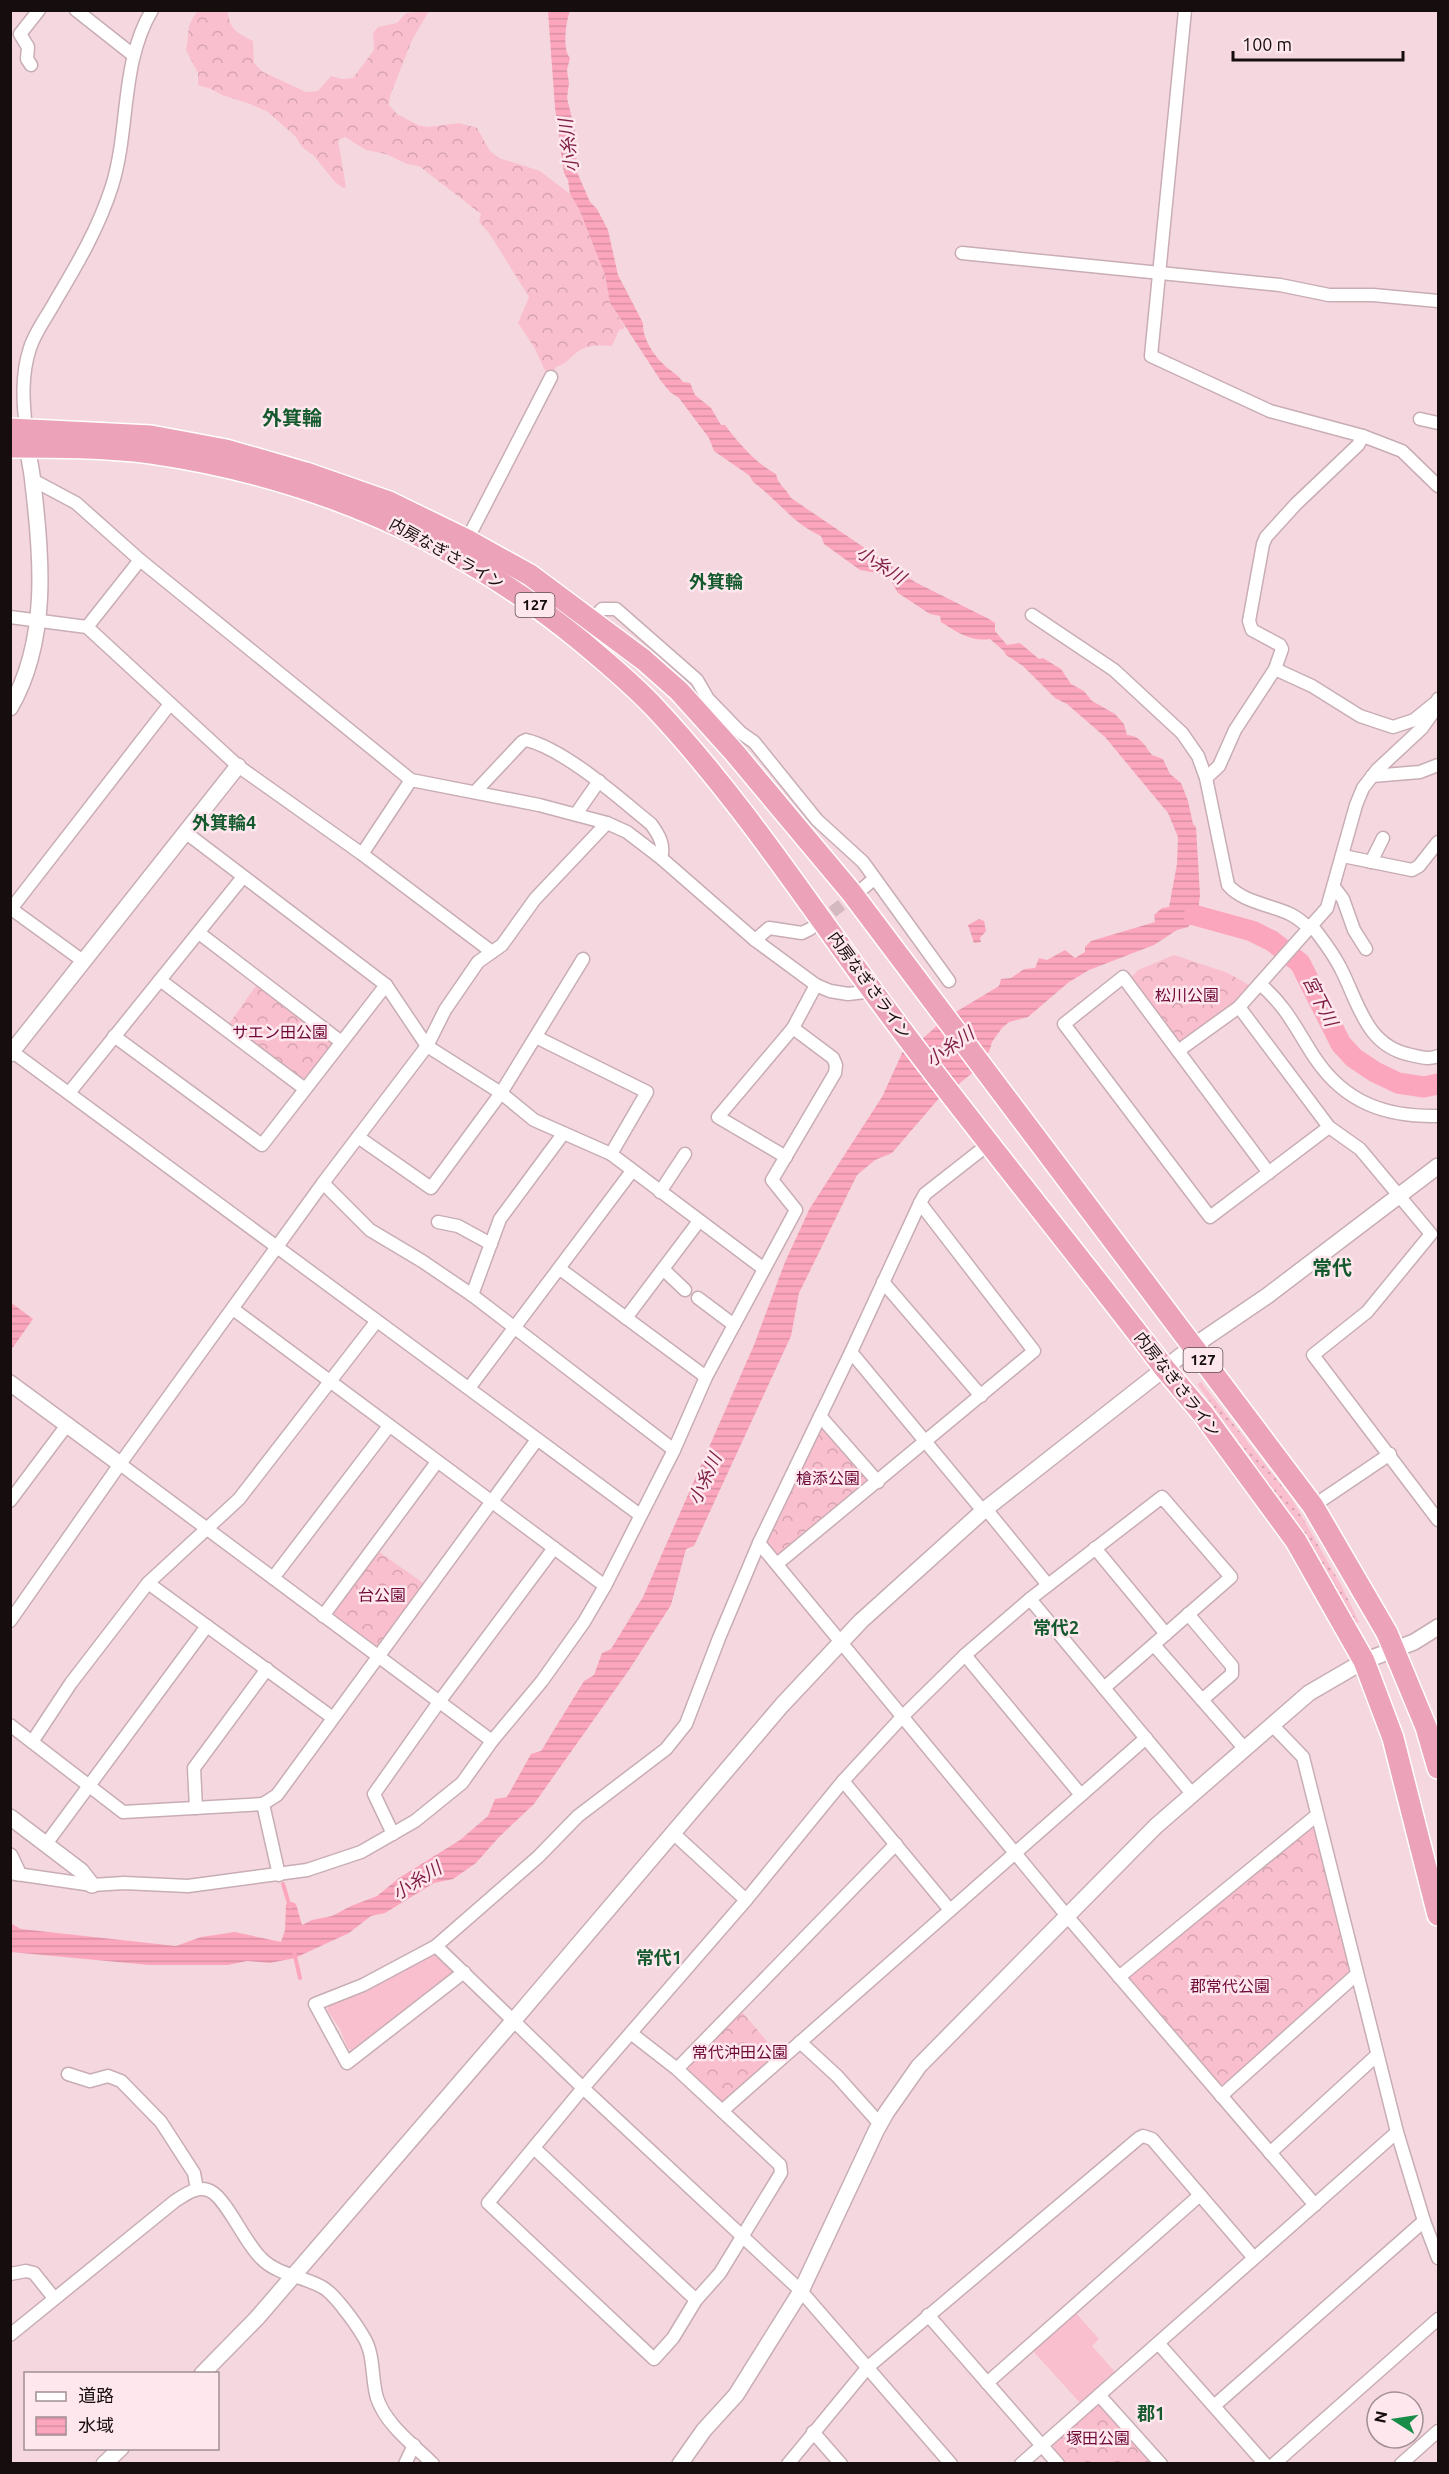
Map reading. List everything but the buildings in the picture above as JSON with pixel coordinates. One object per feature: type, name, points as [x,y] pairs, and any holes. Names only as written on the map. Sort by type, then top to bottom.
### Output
[{"type":"highway","name":"内房なぎさライン","points":[[19,438],[151,436],[226,450],[306,473],[389,502],[467,540],[530,575],[644,660],[679,691],[791,804],[851,892],[926,993],[1313,1506],[1395,1650],[1426,1727],[1438,1768]]},
{"type":"highway","name":"内房なぎさライン","points":[[19,438],[151,454],[215,466],[284,482],[387,519],[461,556],[504,583],[603,659],[655,708],[756,829],[897,1024],[1165,1369],[1203,1414],[1296,1541],[1364,1660],[1393,1738],[1438,1914]]},
{"type":"street","points":[[31,65],[27,59],[28,47],[20,34],[39,10]]},
{"type":"street","points":[[76,10],[133,55]]},
{"type":"street","points":[[10,708],[28,668],[37,622],[40,575],[33,480],[19,438],[16,392],[30,348],[99,224],[113,184],[121,146],[133,55],[152,10]]},
{"type":"street","points":[[1185,10],[1151,356],[1270,411],[1363,436],[1402,451],[1438,486]]},
{"type":"street","points":[[962,253],[1280,285],[1329,295],[1373,295],[1438,301]]},
{"type":"street","points":[[467,540],[551,377]]},
{"type":"street","points":[[1420,419],[1438,423]]},
{"type":"street","points":[[1206,778],[1219,766],[1246,710],[1275,669],[1282,649],[1280,645],[1252,630],[1248,621],[1263,544],[1283,518],[1358,445],[1363,436]]},
{"type":"street","points":[[33,480],[76,503],[140,560],[411,780],[576,814],[607,823],[627,832],[661,858],[755,940],[816,985],[830,991],[848,994],[873,991]]},
{"type":"street","points":[[87,627],[140,560]]},
{"type":"street","points":[[1032,615],[1114,670],[1182,734],[1198,756],[1206,778],[1228,885],[1232,890],[1292,915],[1309,930],[1342,971],[1364,1020],[1382,1043],[1403,1053],[1432,1059],[1438,1056]]},
{"type":"street","points":[[10,617],[87,627],[238,766],[362,854],[492,952]]},
{"type":"street","points":[[1275,669],[1312,686],[1360,716],[1393,727],[1414,720],[1438,699]]},
{"type":"street","points":[[1178,1052],[1239,1007],[1327,908],[1356,805],[1363,788],[1372,776],[1422,728],[1432,714],[1438,699]]},
{"type":"street","points":[[83,961],[11,909],[170,704]]},
{"type":"street","points":[[475,792],[526,740],[549,749],[599,782],[651,824],[664,849],[661,858]]},
{"type":"street","points":[[1372,776],[1420,772],[1438,765]]},
{"type":"street","points":[[238,766],[11,1052],[469,1388],[536,1441],[640,1515]]},
{"type":"street","points":[[362,854],[411,780]]},
{"type":"street","points":[[576,814],[599,782]]},
{"type":"street","points":[[791,804],[817,820],[863,862],[949,981]]},
{"type":"street","points":[[11,1618],[323,1183],[427,1046],[445,1010],[478,962],[502,945],[535,899],[607,823]]},
{"type":"street","points":[[184,832],[386,985],[427,1046],[501,1093],[534,1120],[611,1154],[764,1269]]},
{"type":"street","points":[[1371,862],[1383,838]]},
{"type":"street","points":[[1343,856],[1412,870],[1419,866],[1438,842]]},
{"type":"street","points":[[69,1093],[243,877]]},
{"type":"street","points":[[862,889],[874,879]]},
{"type":"street","points":[[1334,887],[1343,900],[1354,930],[1366,949]]},
{"type":"street","points":[[755,940],[770,928],[802,933],[810,929]]},
{"type":"street","points":[[199,933],[340,1041]]},
{"type":"street","points":[[358,1137],[431,1188],[501,1093],[584,959]]},
{"type":"street","points":[[1269,1173],[1123,978],[1064,1024],[1210,1217],[1269,1173],[1329,1127]]},
{"type":"street","points":[[160,980],[305,1089]]},
{"type":"street","points":[[1264,980],[1284,1007],[1316,1060],[1339,1088],[1356,1100],[1384,1110],[1412,1116],[1438,1116]]},
{"type":"street","points":[[114,1036],[262,1145],[340,1041],[386,985]]},
{"type":"street","points":[[786,1157],[718,1117],[793,1028],[816,985]]},
{"type":"street","points":[[1239,1007],[1329,1127],[1360,1149],[1431,1234],[1367,1312],[1313,1355],[1438,1520]]},
{"type":"street","points":[[10,1856],[14,1873],[92,1885],[124,1883],[188,1886],[279,1875],[307,1870],[362,1852],[415,1821],[462,1783],[492,1741],[542,1681],[584,1622],[606,1586],[674,1450],[706,1377],[796,1210],[772,1180],[835,1072],[836,1065],[833,1058],[793,1028]]},
{"type":"street","points":[[536,1037],[647,1092],[611,1154]]},
{"type":"street","points":[[472,1295],[500,1219],[563,1134]]},
{"type":"street","points":[[464,1972],[347,2063],[315,2004],[363,1985],[436,1946],[537,1857],[578,1816],[666,1749],[680,1733],[686,1724],[759,1543],[920,1203],[925,1194],[990,1143]]},
{"type":"street","points":[[660,1192],[684,1154]]},
{"type":"street","points":[[203,2372],[257,2318],[782,1705],[840,1643],[912,1573],[984,1510],[1192,1347],[1267,1296],[1438,1166]]},
{"type":"street","points":[[469,1388],[632,1171]]},
{"type":"street","points":[[323,1183],[370,1230],[422,1261],[472,1295],[674,1450]]},
{"type":"street","points":[[777,1564],[1034,1352],[920,1203]]},
{"type":"street","points":[[626,1318],[699,1221]]},
{"type":"street","points":[[438,1222],[458,1226],[491,1244]]},
{"type":"street","points":[[560,1269],[706,1377]]},
{"type":"street","points":[[663,1269],[685,1290]]},
{"type":"street","points":[[884,1282],[981,1396]]},
{"type":"street","points":[[698,1298],[734,1325]]},
{"type":"street","points":[[233,1309],[436,1462],[606,1586]]},
{"type":"street","points":[[32,1742],[71,1683],[148,1583],[239,1499],[376,1322]]},
{"type":"street","points":[[851,1352],[1048,1585]]},
{"type":"street","points":[[12,1388],[67,1425],[492,1741]]},
{"type":"street","points":[[820,1416],[878,1482]]},
{"type":"street","points":[[10,1501],[67,1425]]},
{"type":"street","points":[[273,1578],[389,1426]]},
{"type":"street","points":[[10,1725],[123,1812],[263,1804],[277,1795],[536,1441]]},
{"type":"street","points":[[1313,1506],[1390,1455]]},
{"type":"street","points":[[323,1616],[436,1462]]},
{"type":"street","points":[[632,2034],[677,2069],[780,2165],[780,2173],[720,2274],[696,2300],[673,2338],[654,2359],[488,2203],[583,2088],[746,1900],[843,1781],[902,1717],[965,1655],[1030,1599],[1162,1497],[1232,1577],[1104,1688]]},
{"type":"street","points":[[759,1543],[1067,1916],[1315,2205]]},
{"type":"street","points":[[393,1834],[374,1794],[439,1702],[554,1548]]},
{"type":"street","points":[[1095,1548],[1166,1634]]},
{"type":"street","points":[[148,1583],[333,1718]]},
{"type":"street","points":[[1030,1599],[1193,1795]]},
{"type":"street","points":[[1188,1614],[1234,1670],[1202,1700]]},
{"type":"street","points":[[46,1844],[207,1626]]},
{"type":"street","points":[[680,2463],[704,2430],[736,2395],[801,2292],[880,2124],[919,2066],[1156,1827],[1309,1693],[1364,1660],[1413,1642],[1438,1627]]},
{"type":"street","points":[[1154,1645],[1245,1749]]},
{"type":"street","points":[[965,1655],[1081,1795]]},
{"type":"street","points":[[196,1808],[194,1768],[267,1670]]},
{"type":"street","points":[[1272,1725],[1303,1757],[1397,2132],[1424,2221],[1438,2258]]},
{"type":"street","points":[[722,2111],[1146,1738]]},
{"type":"street","points":[[843,1781],[950,1910]]},
{"type":"street","points":[[263,1804],[279,1875]]},
{"type":"street","points":[[1119,1977],[1317,1815]]},
{"type":"street","points":[[10,1816],[81,1871],[92,1885]]},
{"type":"street","points":[[673,1833],[746,1900]]},
{"type":"street","points":[[677,2069],[896,1845]]},
{"type":"street","points":[[436,1946],[583,2088],[801,2292],[951,2463]]},
{"type":"street","points":[[1221,2096],[1357,1974]]},
{"type":"street","points":[[800,2042],[837,2076],[880,2124]]},
{"type":"street","points":[[1270,2153],[1377,2055]]},
{"type":"street","points":[[68,2074],[90,2081],[108,2076],[121,2081],[161,2122],[194,2172],[197,2189]]},
{"type":"street","points":[[1021,2463],[1397,2132]]},
{"type":"street","points":[[788,2463],[868,2367],[1138,2138],[1143,2136],[1152,2139],[1254,2258]]},
{"type":"street","points":[[534,2148],[696,2300]]},
{"type":"street","points":[[10,2335],[175,2201],[197,2189],[212,2192],[258,2256],[291,2276],[325,2288],[364,2337],[373,2365],[378,2398],[383,2410],[392,2423],[433,2463]]},
{"type":"street","points":[[987,2383],[1200,2195]]},
{"type":"street","points":[[1214,2406],[1424,2221]]},
{"type":"street","points":[[10,2274],[26,2271],[34,2273],[54,2298]]},
{"type":"street","points":[[928,2315],[1058,2463]]},
{"type":"street","points":[[1274,2463],[1438,2319]]},
{"type":"street","points":[[1158,2343],[1265,2463]]},
{"type":"street","points":[[1099,2395],[1161,2463]]},
{"type":"street","points":[[1401,2463],[1438,2431]]},
{"type":"street","points":[[813,2432],[841,2463]]},
{"type":"street","points":[[405,2463],[414,2445]]},
{"type":"street","points":[[104,2463],[119,2450]]},
{"type":"green space","points":[[198,11],[228,11],[230,22],[235,30],[253,41],[254,63],[263,72],[306,92],[318,91],[331,76],[342,79],[353,78],[374,50],[373,33],[378,27],[397,23],[406,13],[429,11],[412,40],[390,96],[389,105],[397,114],[418,125],[428,127],[459,123],[477,128],[490,151],[499,158],[540,171],[570,194],[579,209],[605,275],[610,303],[625,328],[619,330],[612,346],[597,345],[583,348],[547,375],[534,347],[518,323],[529,297],[489,233],[479,222],[481,214],[419,166],[407,164],[386,154],[366,150],[345,137],[338,140],[346,187],[343,188],[335,182],[314,156],[302,147],[296,137],[268,112],[198,85],[198,73],[186,50],[190,25]]},
{"type":"green space","name":"松川公園","points":[[1174,955],[1228,973],[1249,985],[1235,1002],[1184,1041],[1178,1039],[1131,978],[1138,970]]},
{"type":"green space","name":"サエン田公園","points":[[258,986],[331,1039],[332,1045],[305,1078],[300,1078],[230,1026],[229,1024]]},
{"type":"green space","points":[[1201,1382],[1292,1499],[1341,1585],[1359,1622],[1352,1624],[1248,1454],[1197,1384]]},
{"type":"green space","name":"槍添公園","points":[[825,1426],[869,1479],[868,1484],[778,1557],[767,1546],[766,1541],[821,1427]]},
{"type":"green space","name":"台公園","points":[[378,1551],[426,1585],[378,1650],[335,1619],[334,1612]]},
{"type":"green space","name":"郡常代公園","points":[[1309,1828],[1315,1829],[1351,1968],[1350,1974],[1226,2085],[1219,2083],[1130,1980],[1130,1975]]},
{"type":"green space","points":[[433,1953],[439,1954],[454,1969],[452,1976],[355,2051],[348,2049],[340,2029],[327,2010],[330,2001]]},
{"type":"green space","name":"常代沖田公園","points":[[742,2012],[778,2054],[726,2101],[721,2101],[689,2072],[688,2066]]},
{"type":"green space","points":[[1075,2312],[1099,2339],[1092,2346],[1116,2373],[1081,2404],[1033,2351]]},
{"type":"green space","name":"塚田公園","points":[[1098,2404],[1102,2404],[1157,2463],[1065,2463],[1054,2451],[1053,2442]]},
{"type":"water","name":"小糸川","points":[[548,11],[570,11],[566,35],[566,48],[570,58],[567,70],[569,83],[567,98],[575,131],[577,172],[590,202],[597,209],[608,230],[618,275],[643,323],[647,342],[655,354],[683,382],[690,383],[695,395],[711,408],[721,425],[725,425],[755,459],[776,474],[778,481],[791,498],[915,582],[995,623],[995,631],[1007,645],[1020,643],[1039,659],[1043,658],[1061,669],[1071,684],[1084,691],[1092,701],[1115,714],[1124,724],[1127,735],[1139,739],[1152,755],[1163,759],[1170,774],[1181,783],[1193,824],[1196,827],[1200,895],[1198,912],[1223,921],[1215,925],[1205,925],[1196,918],[1188,927],[1177,930],[1154,945],[1089,970],[1069,982],[1028,1017],[1009,1022],[992,1042],[989,1052],[985,1054],[954,1013],[999,986],[1001,979],[1011,978],[1024,969],[1035,968],[1039,958],[1047,960],[1065,950],[1075,958],[1085,952],[1085,947],[1091,941],[1155,922],[1154,915],[1162,908],[1169,907],[1177,864],[1178,837],[1168,813],[1105,737],[1067,704],[1055,698],[1023,666],[1006,655],[990,639],[970,638],[941,622],[940,616],[930,614],[898,593],[890,579],[883,574],[860,570],[824,544],[821,536],[802,525],[753,482],[750,476],[714,451],[709,438],[679,398],[670,392],[661,381],[610,303],[605,275],[579,209],[570,194],[568,180],[564,173],[555,108]]},
{"type":"water","points":[[979,919],[984,921],[986,931],[980,938],[981,942],[974,943],[968,925]]},
{"type":"water","name":"小糸川","points":[[940,1023],[976,1070],[955,1087],[920,1041]]},
{"type":"water","name":"小糸川","points":[[904,1049],[941,1096],[892,1153],[875,1160],[857,1175],[799,1293],[791,1336],[694,1546],[686,1549],[671,1605],[629,1670],[534,1804],[499,1837],[476,1863],[453,1879],[434,1883],[385,1913],[371,1916],[349,1933],[295,1958],[270,1963],[247,1961],[228,1965],[149,1965],[11,1952],[10,1923],[21,1929],[176,1946],[201,1937],[235,1932],[281,1942],[285,1930],[286,1904],[292,1902],[296,1904],[302,1925],[312,1920],[332,1916],[377,1896],[399,1878],[460,1840],[488,1816],[495,1799],[507,1797],[531,1754],[541,1751],[584,1681],[594,1675],[602,1653],[611,1649],[643,1597],[754,1345],[785,1262],[810,1208],[882,1097]]},
{"type":"water","points":[[13,1304],[33,1319],[11,1350],[10,1307]]},
{"type":"waterway","name":"宮下川","points":[[1194,915],[1252,931],[1272,941],[1300,963],[1341,1044],[1354,1058],[1398,1083],[1424,1087],[1438,1084]]},
{"type":"waterway","points":[[283,1884],[290,1907]]},
{"type":"waterway","points":[[294,1952],[300,1978]]},
{"type":"tunnel","points":[[818,923],[857,893]]},
{"type":"district","name":"外箕輪","points":[[292,418]]},
{"type":"district","name":"外箕輪","points":[[716,582]]},
{"type":"district","name":"外箕輪4","points":[[224,823]]},
{"type":"district","name":"常代","points":[[1332,1268]]},
{"type":"district","name":"常代2","points":[[1056,1628]]},
{"type":"district","name":"常代1","points":[[659,1958]]},
{"type":"district","name":"郡1","points":[[1151,2414]]}]
